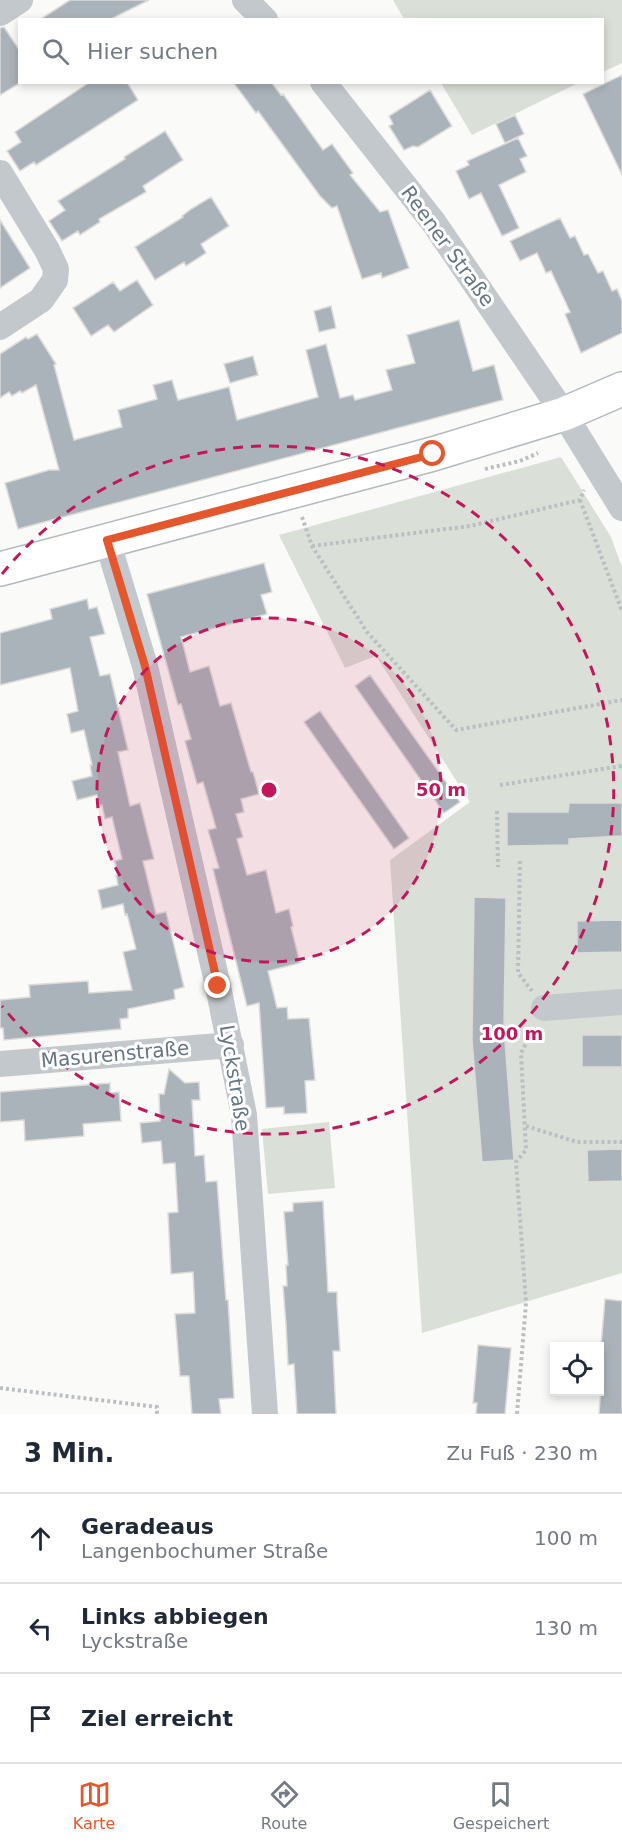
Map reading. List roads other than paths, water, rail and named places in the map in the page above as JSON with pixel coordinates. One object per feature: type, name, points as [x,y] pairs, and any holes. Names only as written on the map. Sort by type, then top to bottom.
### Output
[{"type":"street","points":[[0,13],[20,0]]},
{"type":"street","points":[[245,0],[263,18]]},
{"type":"street","name":"Reener Straße","points":[[325,84],[434,223],[564,414],[622,508]]},
{"type":"street","points":[[0,173],[56,269],[55,280],[41,300],[0,327]]},
{"type":"street","points":[[0,569],[433,454],[564,414],[622,389]]},
{"type":"street","name":"Lyckstraße","points":[[107,540],[145,666],[231,1044],[244,1115],[265,1414]]},
{"type":"street","points":[[544,1008],[622,1002]]},
{"type":"street","name":"Masurenstraße","points":[[0,1064],[231,1044]]}]
